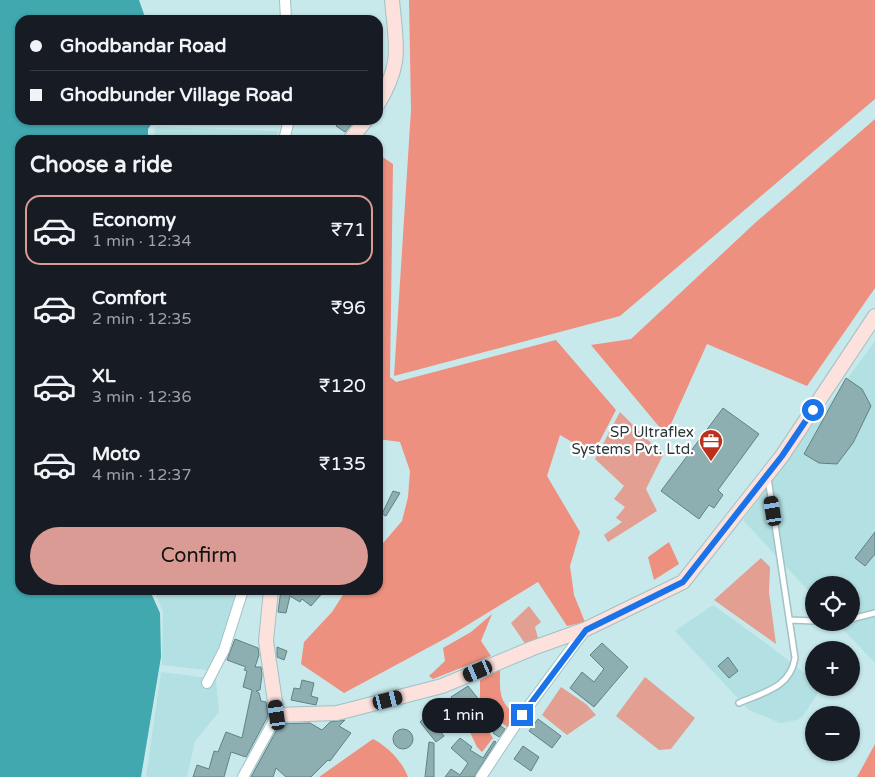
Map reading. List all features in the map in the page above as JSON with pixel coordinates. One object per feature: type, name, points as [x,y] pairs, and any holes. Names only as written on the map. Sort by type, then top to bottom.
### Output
[{"type":"street","points":[[285,0],[286,15]]},
{"type":"street","points":[[383,94],[392,77],[397,57],[392,0]]},
{"type":"street","points":[[354,135],[362,125]]},
{"type":"street","points":[[277,715],[337,713],[442,686],[533,648],[586,630],[683,582],[767,475],[875,316]]},
{"type":"street","points":[[207,682],[224,650],[241,595]]},
{"type":"street","points":[[243,777],[277,715],[266,641],[270,595]]},
{"type":"street","points":[[481,777],[522,715],[586,630]]},
{"type":"lane","points":[[738,703],[782,685],[789,676],[796,658],[767,475]]},
{"type":"lane","points":[[860,616],[875,613]]},
{"type":"lane","points":[[790,620],[805,621]]},
{"type":"shaded area","points":[[409,0],[875,0],[875,99],[620,316],[394,376],[411,110]]},
{"type":"shaded area","points":[[875,119],[875,288],[807,386],[707,344],[666,435],[591,345],[631,339],[755,223]]},
{"type":"shaded area","points":[[155,127],[278,131],[277,135],[154,135]]},
{"type":"shaded area","points":[[383,157],[393,164],[390,377],[396,382],[556,340],[616,410],[593,454],[560,435],[547,476],[580,532],[570,566],[574,595],[585,622],[567,626],[538,582],[448,637],[344,693],[301,664],[304,642],[332,612],[343,595],[383,595],[383,543],[402,521],[408,497],[410,471],[400,442],[383,440]]},
{"type":"shaded area","points":[[875,341],[875,663],[860,647],[860,641],[854,641],[845,631],[860,631],[860,576],[805,576],[805,587],[743,520]]},
{"type":"shaded area","points":[[620,412],[663,455],[646,489],[657,511],[608,542],[604,535],[622,522],[616,518],[625,507],[614,499],[624,486],[595,459]]},
{"type":"shaded area","points":[[669,542],[679,564],[654,580],[648,557]]},
{"type":"shaded area","points":[[761,558],[770,567],[769,592],[776,644],[714,600]]},
{"type":"shaded area","points":[[156,595],[236,595],[224,636],[207,670],[162,665],[163,612]]},
{"type":"shaded area","points":[[713,605],[805,674],[805,696],[816,696],[809,706],[805,706],[805,713],[797,720],[780,723],[749,710],[675,631]]},
{"type":"shaded area","points":[[529,606],[541,622],[535,627],[538,638],[526,645],[511,623]]},
{"type":"shaded area","points":[[492,614],[481,641],[491,656],[433,679],[429,676],[445,661],[443,648],[471,632]]},
{"type":"shaded area","points":[[500,670],[501,693],[504,702],[512,712],[522,708],[507,727],[501,722],[493,727],[490,734],[493,738],[482,752],[477,747],[468,728],[480,708],[480,680]]},
{"type":"shaded area","points":[[161,672],[216,679],[219,712],[195,741],[187,777],[146,777]]},
{"type":"shaded area","points":[[645,677],[695,718],[671,749],[659,750],[616,716]]},
{"type":"shaded area","points":[[561,687],[586,704],[596,715],[567,735],[542,715]]},
{"type":"shaded area","points":[[373,739],[394,755],[408,777],[319,777]]},
{"type":"shaded area","points":[[875,744],[875,777],[857,777]]},
{"type":"water","points":[[0,0],[139,0],[144,15],[15,15],[15,125],[151,125],[148,129],[148,135],[15,135],[15,595],[152,595],[160,613],[161,657],[141,777],[0,777]]},
{"type":"building","points":[[337,125],[351,125],[345,132]]},
{"type":"building","points":[[846,378],[862,389],[871,406],[853,443],[837,464],[819,463],[804,454]]},
{"type":"building","name":"SP Ultraflex Systems Pvt. Ltd.","points":[[723,408],[759,434],[718,490],[723,495],[714,508],[709,505],[699,519],[661,491]]},
{"type":"building","points":[[393,491],[400,493],[386,516],[383,514]]},
{"type":"building","points":[[875,532],[875,554],[865,566],[855,558]]},
{"type":"building","points":[[280,595],[321,595],[311,606],[302,599],[300,602],[290,596],[286,613],[278,612]]},
{"type":"building","points":[[235,639],[258,648],[259,655],[255,667],[261,667],[262,675],[260,690],[256,691],[259,693],[261,701],[266,702],[268,716],[246,757],[231,752],[224,777],[193,777],[197,765],[209,769],[214,751],[218,752],[226,732],[242,738],[252,690],[243,687],[247,671],[244,670],[246,667],[227,660]]},
{"type":"building","points":[[602,643],[628,667],[594,707],[570,688],[582,672],[594,682],[604,669],[590,655]]},
{"type":"building","points":[[277,647],[287,651],[284,660],[277,657]]},
{"type":"building","points":[[728,657],[738,671],[729,678],[718,666]]},
{"type":"building","points":[[302,680],[314,683],[311,696],[318,698],[316,705],[291,700],[294,688],[300,689]]},
{"type":"building","points":[[468,686],[480,701],[462,720],[456,714],[462,709],[451,697]]},
{"type":"building","points":[[427,715],[444,736],[436,742],[420,722]]},
{"type":"building","points":[[538,719],[561,736],[552,748],[529,731]]},
{"type":"building","points":[[345,720],[339,726],[351,733],[330,761],[328,760],[311,777],[286,777],[276,768],[273,777],[251,777],[280,724],[310,723],[322,730],[330,722]]},
{"type":"building","points":[[499,725],[505,729],[499,737],[493,733]]},
{"type":"building","points":[[403,729],[410,732],[413,739],[410,746],[403,749],[396,746],[393,739],[396,732]]},
{"type":"building","points":[[460,738],[472,747],[470,750],[483,758],[494,741],[496,742],[474,777],[445,777],[451,769],[460,775],[468,763],[451,748]]},
{"type":"building","points":[[429,742],[434,743],[434,777],[425,777]]},
{"type":"building","points":[[523,746],[539,757],[531,771],[514,759]]},
{"type":"place","name":"SP Ultraflex Systems Pvt. Ltd.","points":[[711,462]]},
{"type":"route","points":[[522,715],[586,630],[683,582],[782,456],[813,410]]}]
